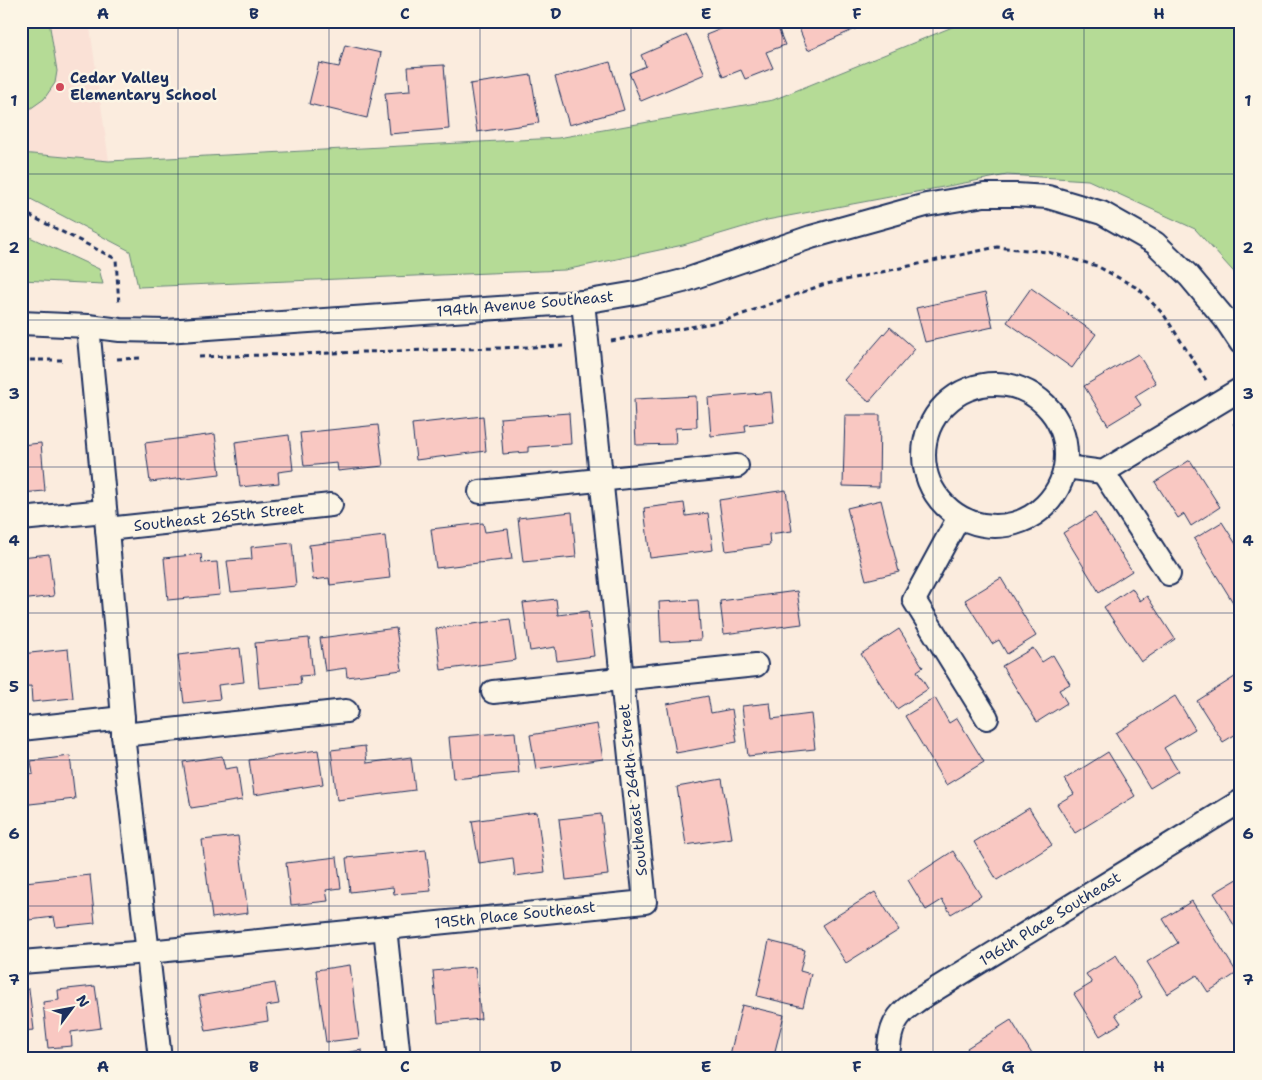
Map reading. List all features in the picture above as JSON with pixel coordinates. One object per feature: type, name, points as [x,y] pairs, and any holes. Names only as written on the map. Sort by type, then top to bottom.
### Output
[{"type":"street","name":"194th Avenue Southeast","points":[[21,323],[88,326],[120,330],[166,331],[583,302],[636,293],[674,283],[811,237],[926,205],[984,195],[1016,195],[1048,197],[1102,213],[1155,242],[1189,276],[1225,319],[1241,343]]},
{"type":"street","name":"Southeast 264th Street","points":[[583,302],[645,902]]},
{"type":"street","points":[[88,326],[123,726],[160,1059]]},
{"type":"street","points":[[999,383],[1016,386],[1046,404],[1056,418],[1063,433],[1067,450],[1066,468],[1061,484],[1052,499],[1040,511],[1025,520],[1009,526],[991,527],[975,524],[959,516],[945,506],[934,492],[927,477],[924,460],[925,443],[930,426],[938,411],[950,399],[965,390],[982,384],[999,383]]},
{"type":"street","points":[[1066,468],[1103,472],[1241,389]]},
{"type":"street","points":[[480,492],[737,466]]},
{"type":"street","points":[[1103,472],[1170,574]]},
{"type":"street","name":"Southeast 265th Street","points":[[21,519],[106,520],[331,505]]},
{"type":"street","points":[[959,516],[914,600],[986,718]]},
{"type":"street","points":[[493,692],[756,665]]},
{"type":"street","points":[[21,729],[123,726],[346,711]]},
{"type":"street","name":"196th Place Southeast","points":[[888,1059],[892,1026],[902,1012],[918,1000],[1241,801]]},
{"type":"street","name":"195th Place Southeast","points":[[148,952],[645,902]]},
{"type":"street","points":[[385,928],[399,1059]]},
{"type":"street","points":[[21,962],[148,952]]},
{"type":"path","points":[[21,212],[116,259],[122,359]]},
{"type":"path","points":[[192,357],[588,345],[724,321],[822,285],[997,247],[1048,252],[1098,266],[1140,289],[1164,315],[1237,428],[1241,426]]},
{"type":"path","points":[[21,360],[152,358]]},
{"type":"shaded area","name":"Cedar Valley Elementary School","points":[[21,21],[89,21],[109,161],[21,153]]},
{"type":"green space","points":[[21,21],[49,21],[57,71],[55,83],[44,99],[21,113]]},
{"type":"green space","points":[[967,21],[1241,21],[1241,280],[1195,229],[1088,180],[1007,175],[767,220],[683,245],[565,270],[138,287],[130,251],[21,194],[21,153],[109,161],[558,138],[773,100]]},
{"type":"green space","points":[[21,233],[99,269],[103,284],[21,280]]},
{"type":"building","points":[[741,21],[775,21],[785,45],[766,52],[773,68],[745,79],[741,70],[723,77],[706,35]]},
{"type":"building","points":[[796,21],[863,21],[864,25],[808,50]]},
{"type":"building","points":[[687,35],[705,74],[641,101],[629,73],[646,66],[641,55]]},
{"type":"building","points":[[345,45],[381,53],[367,118],[309,104],[319,63],[339,67]]},
{"type":"building","points":[[610,62],[624,110],[569,125],[555,77]]},
{"type":"building","points":[[444,65],[449,129],[389,134],[385,93],[410,91],[408,67]]},
{"type":"building","points":[[531,75],[539,123],[477,132],[470,84]]},
{"type":"building","points":[[1031,288],[1096,334],[1072,368],[1007,322]]},
{"type":"building","points":[[985,293],[993,327],[925,342],[916,308]]},
{"type":"building","points":[[890,327],[915,349],[869,402],[844,380]]},
{"type":"building","points":[[1138,354],[1156,383],[1135,396],[1141,405],[1108,425],[1084,386]]},
{"type":"building","points":[[771,392],[774,422],[745,425],[746,432],[711,436],[708,398]]},
{"type":"building","points":[[696,396],[697,427],[675,428],[676,444],[636,445],[634,399]]},
{"type":"building","points":[[569,413],[571,444],[528,447],[528,452],[503,454],[500,418]]},
{"type":"building","points":[[845,415],[880,415],[879,487],[843,486]]},
{"type":"building","points":[[483,416],[486,451],[416,460],[412,424]]},
{"type":"building","points":[[378,425],[383,466],[338,471],[337,463],[304,466],[300,433]]},
{"type":"building","points":[[215,434],[220,474],[150,482],[145,443]]},
{"type":"building","points":[[289,435],[293,470],[278,472],[279,483],[240,487],[235,442]]},
{"type":"building","points":[[41,443],[45,491],[21,493],[21,445]]},
{"type":"building","points":[[1190,460],[1220,507],[1191,526],[1184,514],[1178,518],[1155,482]]},
{"type":"building","points":[[786,490],[792,531],[769,534],[770,545],[726,551],[719,500]]},
{"type":"building","points":[[881,500],[899,572],[866,580],[847,508]]},
{"type":"building","points":[[684,503],[686,516],[708,513],[713,550],[650,558],[644,508]]},
{"type":"building","points":[[572,512],[576,557],[523,562],[518,518]]},
{"type":"building","points":[[1095,513],[1132,571],[1099,592],[1063,533]]},
{"type":"building","points":[[1222,522],[1241,552],[1241,600],[1234,604],[1194,539]]},
{"type":"building","points":[[483,523],[485,532],[508,529],[512,559],[436,568],[431,529]]},
{"type":"building","points":[[385,536],[390,578],[330,585],[329,578],[313,580],[309,545]]},
{"type":"building","points":[[292,543],[296,586],[231,592],[227,561],[252,559],[251,547]]},
{"type":"building","points":[[49,554],[54,596],[21,600],[21,557]]},
{"type":"building","points":[[201,554],[202,563],[217,562],[220,595],[168,600],[164,558]]},
{"type":"building","points":[[1001,578],[1036,636],[1007,654],[999,640],[992,644],[965,600]]},
{"type":"building","points":[[1132,588],[1140,601],[1147,596],[1175,639],[1141,662],[1104,607]]},
{"type":"building","points":[[797,591],[802,624],[724,634],[720,601]]},
{"type":"building","points":[[556,599],[558,615],[588,611],[594,656],[557,661],[555,647],[530,651],[523,603]]},
{"type":"building","points":[[698,600],[701,640],[661,642],[659,602]]},
{"type":"building","points":[[510,619],[516,660],[441,670],[436,629]]},
{"type":"building","points":[[396,628],[402,670],[347,677],[346,668],[325,671],[320,638]]},
{"type":"building","points":[[899,629],[923,667],[917,671],[928,689],[897,709],[861,654]]},
{"type":"building","points":[[309,638],[313,675],[300,676],[301,684],[259,688],[255,643]]},
{"type":"building","points":[[240,648],[244,682],[218,685],[220,699],[184,703],[178,655]]},
{"type":"building","points":[[1033,648],[1042,662],[1053,655],[1070,684],[1059,690],[1067,703],[1037,722],[1002,666]]},
{"type":"building","points":[[68,649],[73,698],[32,702],[31,686],[21,687],[21,654]]},
{"type":"building","points":[[1241,673],[1241,731],[1223,742],[1197,701]]},
{"type":"building","points":[[708,696],[711,713],[732,709],[737,742],[676,753],[667,704]]},
{"type":"building","points":[[1175,696],[1195,729],[1164,748],[1178,771],[1150,788],[1116,733]]},
{"type":"building","points":[[935,698],[949,723],[957,718],[984,762],[946,785],[905,716]]},
{"type":"building","points":[[770,703],[772,719],[811,714],[815,749],[748,756],[742,706]]},
{"type":"building","points":[[597,724],[603,759],[536,769],[530,735]]},
{"type":"building","points":[[515,732],[519,773],[453,779],[449,737]]},
{"type":"building","points":[[365,746],[367,763],[411,757],[415,790],[337,800],[331,750]]},
{"type":"building","points":[[318,750],[323,784],[254,795],[249,760]]},
{"type":"building","points":[[1108,752],[1135,796],[1075,833],[1057,804],[1074,794],[1065,779]]},
{"type":"building","points":[[70,756],[75,799],[21,805],[21,776],[33,774],[31,761]]},
{"type":"building","points":[[222,756],[225,769],[237,767],[242,800],[191,808],[183,762]]},
{"type":"building","points":[[722,779],[732,838],[686,845],[677,787]]},
{"type":"building","points":[[1029,808],[1052,845],[997,880],[974,842]]},
{"type":"building","points":[[537,812],[545,872],[515,876],[513,858],[479,863],[472,821]]},
{"type":"building","points":[[601,814],[608,875],[566,880],[559,819]]},
{"type":"building","points":[[238,836],[248,913],[212,918],[202,840]]},
{"type":"building","points":[[426,850],[431,891],[394,894],[393,887],[350,892],[346,858]]},
{"type":"building","points":[[953,851],[981,896],[951,914],[942,900],[926,910],[908,880]]},
{"type":"building","points":[[337,857],[341,888],[326,890],[328,901],[291,905],[286,863]]},
{"type":"building","points":[[90,875],[95,923],[56,927],[54,917],[29,920],[25,882]]},
{"type":"building","points":[[1241,877],[1241,932],[1239,933],[1214,893]]},
{"type":"building","points":[[875,892],[899,930],[846,963],[822,925]]},
{"type":"building","points":[[1192,901],[1237,973],[1208,992],[1197,975],[1167,994],[1147,962],[1178,943],[1163,919]]},
{"type":"building","points":[[769,941],[805,950],[800,971],[811,974],[803,1007],[757,996]]},
{"type":"building","points":[[1116,955],[1142,997],[1115,1014],[1121,1023],[1100,1036],[1074,994],[1092,983],[1086,974]]},
{"type":"building","points":[[350,965],[359,1038],[326,1042],[316,970]]},
{"type":"building","points":[[475,967],[481,1019],[438,1023],[433,971]]},
{"type":"building","points":[[275,983],[279,1004],[266,1006],[268,1021],[206,1031],[199,996]]},
{"type":"building","points":[[95,986],[101,1028],[71,1032],[72,1046],[48,1048],[43,1002],[59,1000],[58,990]]},
{"type":"building","points":[[29,989],[34,1030],[21,1031],[21,990]]},
{"type":"building","points":[[742,1005],[784,1015],[773,1059],[729,1059]]},
{"type":"building","points":[[1011,1020],[1035,1059],[973,1059],[967,1048]]},
{"type":"building","points":[[362,1050],[363,1059],[329,1059],[328,1056]]},
{"type":"place","name":"Cedar Valley Elementary School","points":[[60,87]]}]
